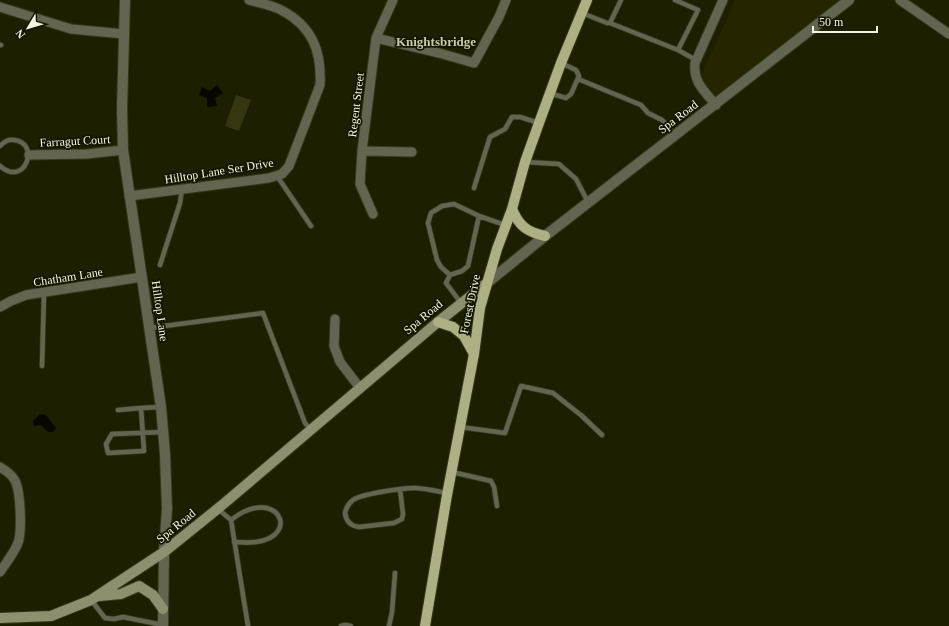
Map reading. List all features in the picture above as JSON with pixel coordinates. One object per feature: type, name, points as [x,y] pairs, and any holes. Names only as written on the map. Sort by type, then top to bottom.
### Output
[{"type":"main road","name":"Forest Drive","points":[[425,626],[447,493],[474,354],[480,308],[538,123],[561,63],[588,0]]},
{"type":"main road","points":[[512,208],[515,216],[524,228],[545,236]]},
{"type":"main road","name":"Spa Road","points":[[0,618],[51,616],[94,598],[164,552],[438,322],[487,283]]},
{"type":"main road","points":[[438,322],[453,326],[464,336],[474,354]]},
{"type":"main road","points":[[94,598],[121,594],[139,586],[153,595],[163,609]]},
{"type":"street","name":"Hilltop Lane","points":[[125,0],[122,116],[123,150],[161,406],[163,432],[167,509],[164,552],[163,626]]},
{"type":"street","name":"Hilltop Lane Ser Drive","points":[[129,196],[269,178],[282,174],[289,166],[320,85],[321,70],[319,54],[311,36],[299,21],[280,9],[249,0]]},
{"type":"street","name":"Regent Street","points":[[373,214],[360,184],[362,151],[376,38],[393,0]]},
{"type":"street","points":[[376,38],[474,63],[499,17],[506,0]]},
{"type":"street","points":[[716,105],[699,84],[694,70],[696,60],[723,0]]},
{"type":"street","name":"Spa Road","points":[[487,283],[588,202],[716,105],[849,0]]},
{"type":"street","points":[[900,0],[949,34]]},
{"type":"street","points":[[0,7],[46,22],[71,28],[124,34]]},
{"type":"street","name":"Farragut Court","points":[[29,155],[87,154],[123,150]]},
{"type":"street","points":[[362,151],[412,152]]},
{"type":"street","name":"Chatham Lane","points":[[0,307],[26,295],[142,277]]},
{"type":"street","points":[[335,319],[334,346],[340,362],[360,388]]},
{"type":"street","points":[[0,468],[4,469],[14,479],[19,492],[20,535],[17,545],[0,572]]},
{"type":"lane","points":[[610,23],[621,0]]},
{"type":"lane","points":[[675,0],[698,10],[678,50]]},
{"type":"lane","points":[[582,13],[678,50],[696,60]]},
{"type":"lane","points":[[549,94],[566,98],[571,94],[580,76],[576,70],[561,63]]},
{"type":"lane","points":[[578,79],[641,105],[648,112],[662,120],[669,127],[674,136]]},
{"type":"lane","points":[[474,188],[490,138],[505,128],[512,117],[520,117],[538,123]]},
{"type":"lane","points":[[0,146],[8,140],[14,140],[25,146],[29,155],[27,164],[17,172],[4,170],[0,166]]},
{"type":"lane","points":[[525,162],[559,164],[576,179],[588,202]]},
{"type":"lane","points":[[277,176],[311,226]]},
{"type":"lane","points":[[160,265],[180,203],[182,189]]},
{"type":"lane","points":[[450,275],[441,267],[437,260],[428,223],[431,213],[442,206],[454,204],[505,226]]},
{"type":"lane","points":[[461,303],[446,283],[450,275],[462,271],[468,266],[479,216]]},
{"type":"lane","points":[[42,366],[44,293]]},
{"type":"lane","points":[[149,328],[263,313],[305,423],[310,430]]},
{"type":"lane","points":[[460,427],[505,433],[521,386],[553,392],[581,414],[602,435]]},
{"type":"lane","points":[[118,410],[161,406]]},
{"type":"lane","points":[[141,408],[143,433],[144,451],[108,453],[106,444],[112,434],[143,433],[163,432]]},
{"type":"lane","points":[[451,472],[491,481],[494,487],[497,506]]},
{"type":"lane","points":[[400,489],[402,519],[394,523],[359,527],[354,527],[348,522],[344,513],[354,499],[400,489],[415,488],[447,493]]},
{"type":"lane","points":[[218,508],[231,520],[248,626]]},
{"type":"lane","points":[[231,520],[240,513],[257,508],[273,510],[279,515],[280,518],[280,527],[275,535],[256,542],[234,542]]},
{"type":"lane","points":[[389,626],[392,612],[395,573]]},
{"type":"lane","points":[[94,598],[105,618],[114,619],[124,617],[163,626]]},
{"type":"lane","points":[[342,626],[351,626]]},
{"type":"shaded area","points":[[735,0],[852,0],[714,100],[698,83]]},
{"type":"shaded area","points":[[217,85],[223,93],[215,98],[217,106],[207,107],[207,98],[199,95],[202,87],[210,91]]},
{"type":"shaded area","points":[[236,95],[251,100],[239,131],[225,126]]},
{"type":"shaded area","points":[[40,414],[46,415],[56,428],[53,432],[48,432],[41,425],[34,426],[33,421]]},
{"type":"district","name":"Knightsbridge","points":[[436,41]]}]
